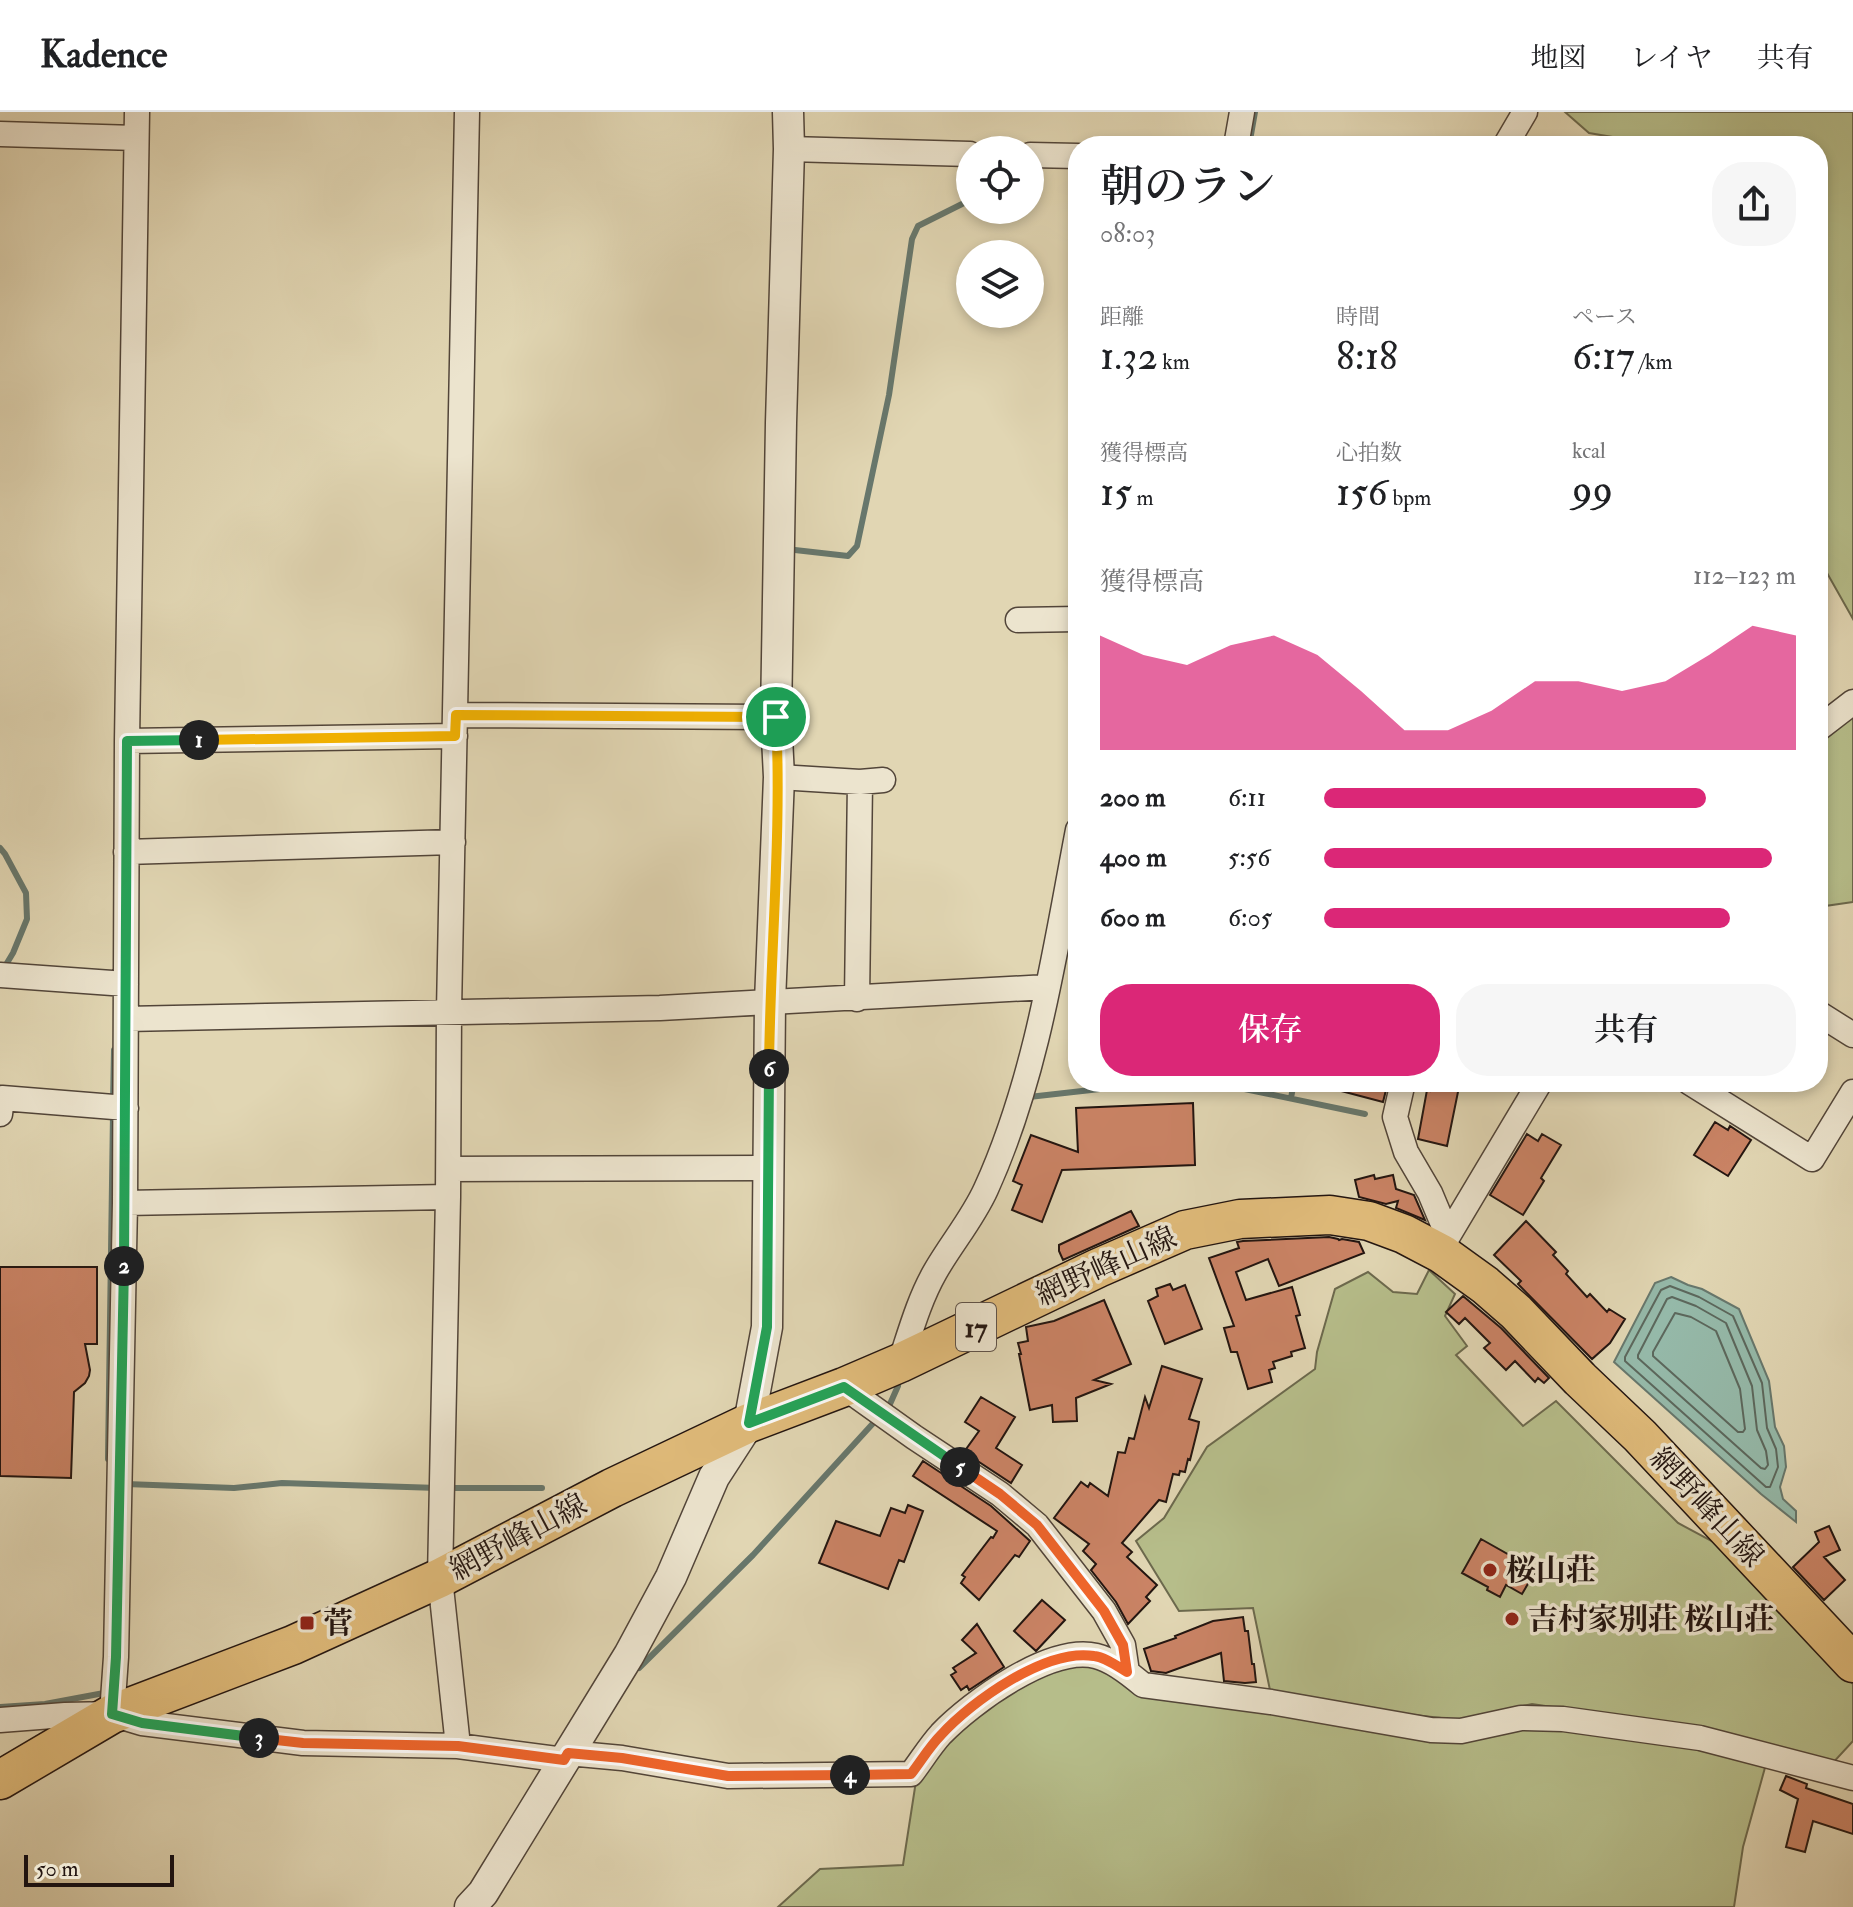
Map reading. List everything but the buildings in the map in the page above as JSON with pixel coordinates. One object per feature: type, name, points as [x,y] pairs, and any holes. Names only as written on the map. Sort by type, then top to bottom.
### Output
[{"type":"main road","name":"網野峰山線","points":[[0,1780],[112,1714],[293,1645],[440,1578],[612,1488],[749,1423],[900,1363],[1185,1230],[1240,1219],[1330,1215],[1369,1221],[1445,1245],[1640,1436],[1853,1663]]},
{"type":"street","points":[[112,1714],[125,1203],[127,741],[137,112]]},
{"type":"street","points":[[458,1746],[440,1578],[467,112]]},
{"type":"street","points":[[470,1907],[483,1893],[629,1655],[671,1577],[714,1477],[749,1423],[767,1327],[770,1002],[779,777],[776,717],[788,112]]},
{"type":"street","points":[[1238,136],[1242,112]]},
{"type":"street","points":[[1511,136],[1525,112]]},
{"type":"street","points":[[0,134],[136,138]]},
{"type":"street","points":[[789,149],[956,154]]},
{"type":"street","points":[[1044,155],[1068,156]]},
{"type":"street","points":[[1018,620],[1068,619]]},
{"type":"street","points":[[1828,715],[1853,702]]},
{"type":"street","points":[[127,741],[456,725],[776,717]]},
{"type":"street","points":[[779,777],[871,781],[857,999]]},
{"type":"street","points":[[126,852],[453,842]]},
{"type":"street","points":[[900,1363],[933,1274],[986,1192],[1004,1143],[1032,1060],[1068,881]]},
{"type":"street","points":[[0,975],[126,984]]},
{"type":"street","points":[[126,1019],[660,1008],[1047,987]]},
{"type":"street","points":[[1828,1019],[1853,1035]]},
{"type":"street","points":[[1401,1092],[1395,1117],[1406,1152],[1430,1193],[1445,1245]]},
{"type":"street","points":[[1445,1245],[1534,1092]]},
{"type":"street","points":[[1705,1092],[1812,1159],[1853,1092]]},
{"type":"street","points":[[0,1114],[2,1098],[126,1108]]},
{"type":"street","points":[[449,1169],[768,1168]]},
{"type":"street","points":[[125,1203],[448,1197]]},
{"type":"street","points":[[844,1387],[1000,1494],[1037,1525],[1104,1611],[1123,1645],[1127,1672]]},
{"type":"street","points":[[0,1720],[112,1714],[142,1723],[303,1743],[458,1746],[622,1758],[728,1776],[911,1774],[939,1736],[975,1704],[1029,1669],[1072,1654],[1098,1656],[1143,1685],[1271,1702],[1431,1730],[1461,1731],[1521,1718],[1563,1719],[1700,1738],[1853,1778]]},
{"type":"green space","points":[[1565,112],[1853,112],[1853,619],[1828,575],[1828,136],[1607,136],[1589,133]]},
{"type":"green space","points":[[1853,714],[1853,902],[1828,906],[1828,734]]},
{"type":"green space","points":[[1429,1270],[1455,1294],[1445,1316],[1467,1346],[1456,1355],[1523,1426],[1556,1401],[1678,1523],[1723,1547],[1853,1684],[1853,1741],[1831,1765],[1695,1728],[1532,1704],[1460,1720],[1321,1705],[1271,1695],[1253,1608],[1179,1611],[1136,1541],[1164,1518],[1207,1447],[1315,1369],[1335,1289],[1368,1272],[1393,1292],[1417,1294]]},
{"type":"green space","points":[[1074,1663],[1094,1664],[1143,1693],[1583,1731],[1675,1745],[1766,1764],[1743,1847],[1734,1907],[778,1907],[820,1869],[903,1865],[916,1781],[944,1740],[1030,1675]]},
{"type":"water","points":[[1671,1277],[1739,1309],[1769,1381],[1775,1427],[1784,1446],[1786,1467],[1780,1487],[1783,1499],[1796,1511],[1796,1522],[1614,1362],[1655,1283]]},
{"type":"waterway","points":[[1251,136],[1255,112]]},
{"type":"waterway","points":[[786,549],[848,556],[857,546],[889,395],[912,239],[918,226],[956,207]]},
{"type":"waterway","points":[[0,848],[26,893],[27,919],[4,968]]},
{"type":"waterway","points":[[113,1103],[114,1050]]},
{"type":"waterway","points":[[1029,1097],[1073,1092]]},
{"type":"waterway","points":[[1259,1092],[1365,1114]]},
{"type":"waterway","points":[[1291,1098],[1292,1092]]},
{"type":"waterway","points":[[108,1459],[113,1114]]},
{"type":"waterway","points":[[884,1411],[898,1386]]},
{"type":"waterway","points":[[639,1668],[753,1555],[877,1419]]},
{"type":"waterway","points":[[126,1484],[234,1488],[282,1483],[438,1488]]},
{"type":"waterway","points":[[449,1488],[542,1488]]},
{"type":"waterway","points":[[0,1707],[45,1704],[104,1693],[104,1690]]},
{"type":"place","name":"桜山荘","points":[[1490,1570]]},
{"type":"place","name":"吉村家別荘 桜山荘","points":[[1512,1619]]},
{"type":"place","name":"菅","points":[[307,1623]]},
{"type":"route","points":[[456,715],[776,717],[779,777],[770,1002],[767,1327],[749,1423],[844,1387],[1000,1494],[1037,1525],[1104,1611],[1123,1645],[1127,1672],[1098,1656],[1072,1654],[1029,1669],[975,1704],[939,1736],[911,1774],[728,1776],[622,1758],[568,1753],[564,1760],[458,1746],[303,1743],[142,1723],[112,1714],[116,1657],[125,1203],[127,741],[455,736],[456,715]]}]
